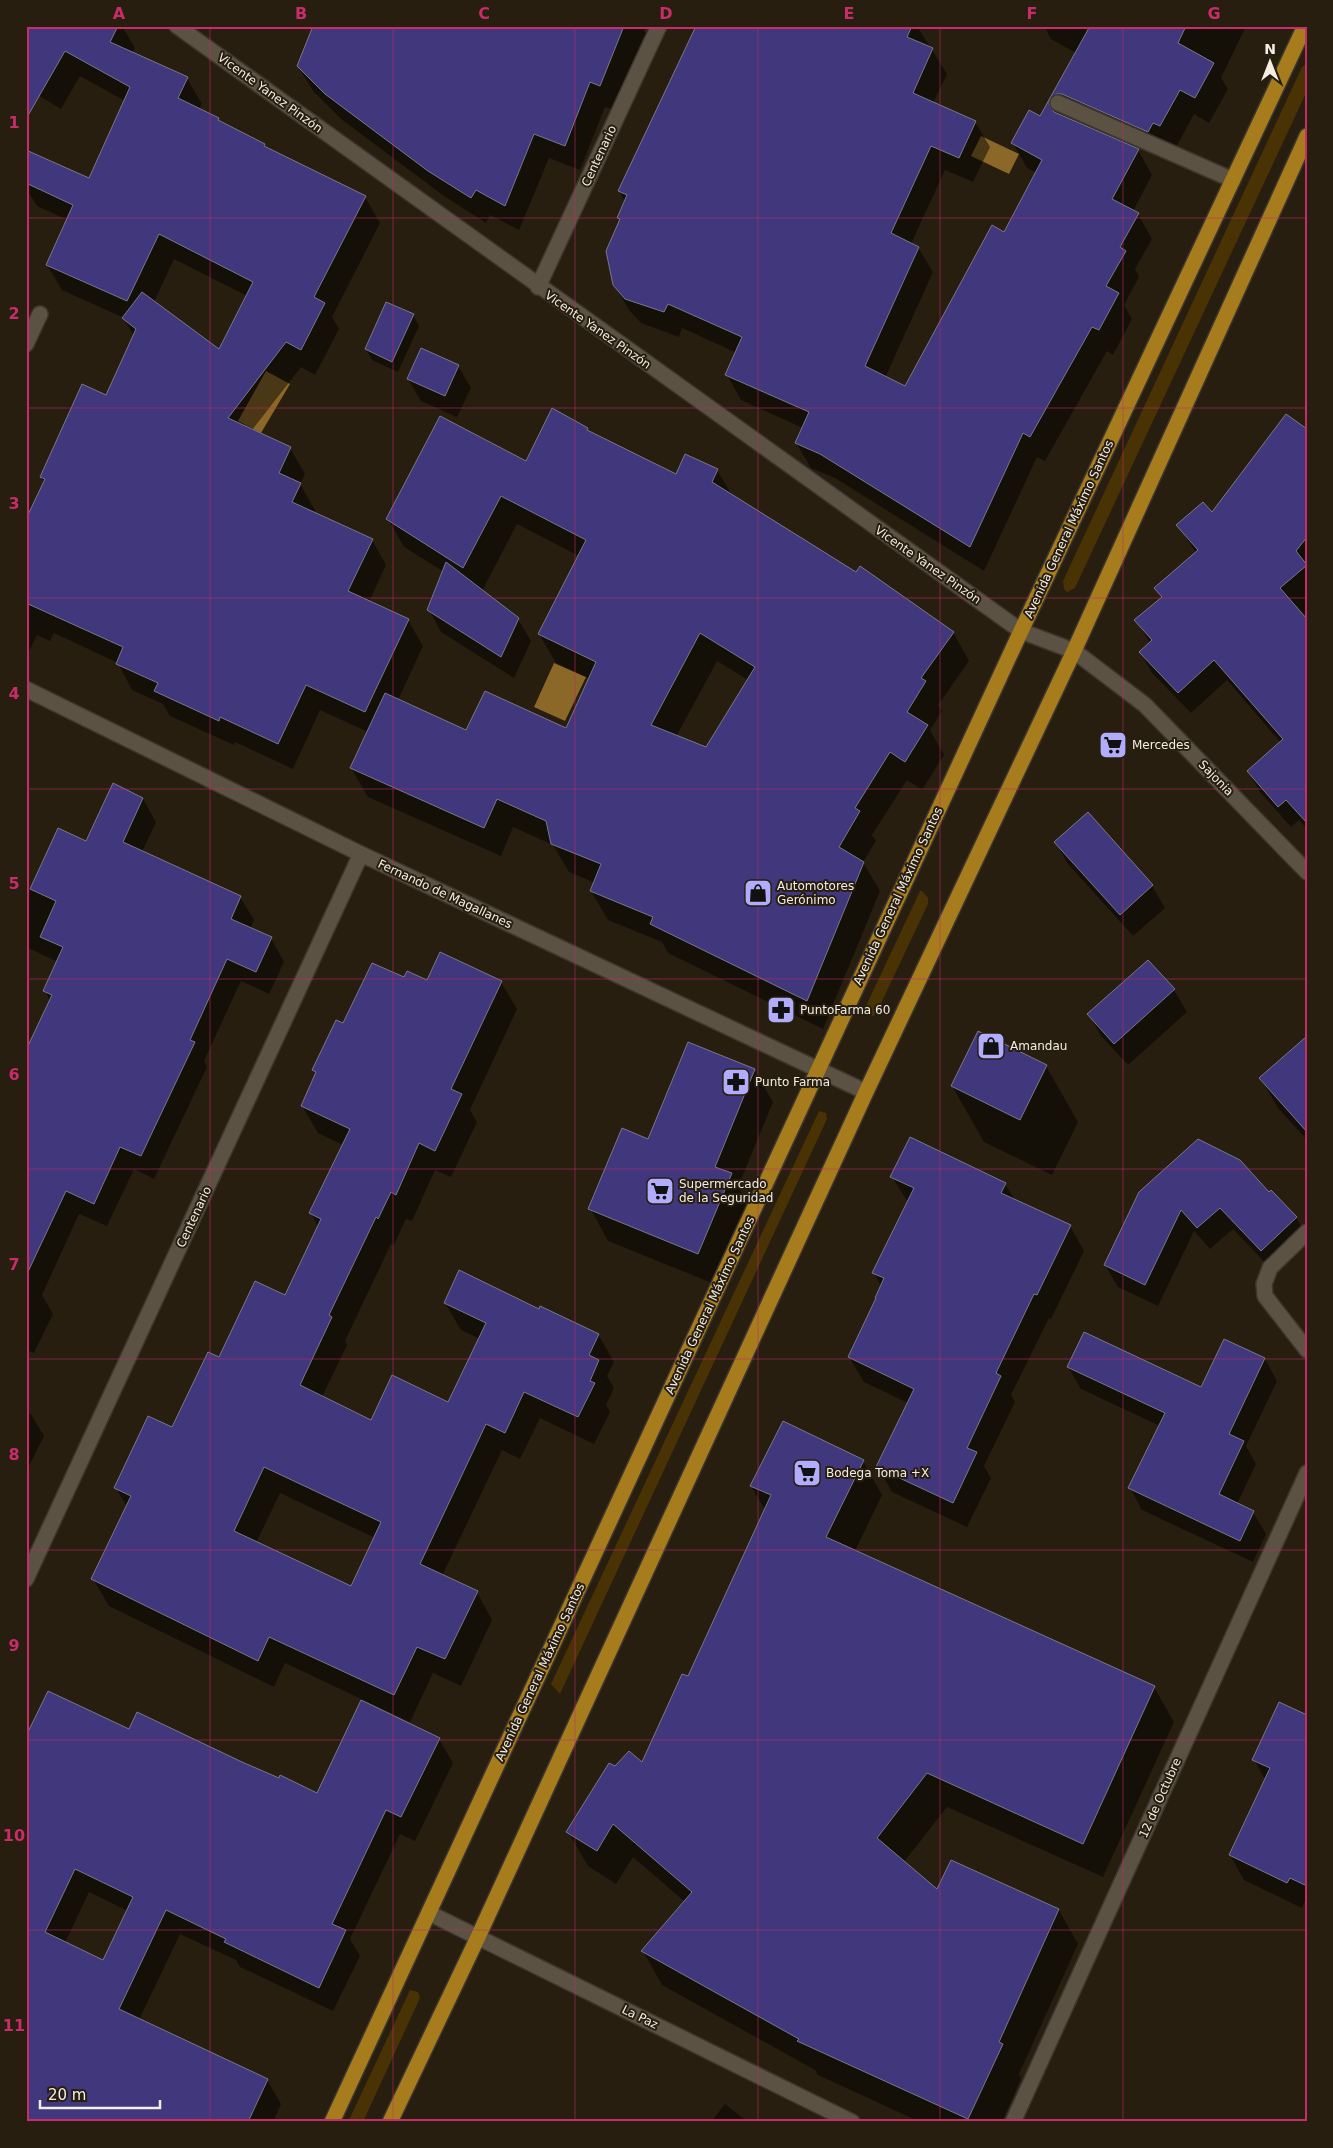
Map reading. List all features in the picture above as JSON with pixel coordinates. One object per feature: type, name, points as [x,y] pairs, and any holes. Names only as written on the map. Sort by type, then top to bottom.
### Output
[{"type":"main road","name":"Avenida General Máximo Santos","points":[[332,2122],[1021,631],[1305,26]]},
{"type":"main road","points":[[390,2122],[478,1937],[866,1092],[1074,651],[1307,136]]},
{"type":"street","name":"Vicente Yanez Pinzón","points":[[177,26],[538,287],[1021,631],[1074,651]]},
{"type":"street","name":"Centenario","points":[[538,287],[659,26]]},
{"type":"street","points":[[1058,103],[1233,180]]},
{"type":"street","points":[[26,344],[40,314]]},
{"type":"street","name":"Sajonia","points":[[1074,651],[1145,705],[1307,872]]},
{"type":"street","name":"Fernando de Magallanes","points":[[26,689],[361,854],[866,1092]]},
{"type":"street","name":"Centenario","points":[[26,1579],[361,854]]},
{"type":"street","points":[[1307,1232],[1270,1268],[1264,1284],[1265,1296],[1307,1350]]},
{"type":"street","name":"12 de Octubre","points":[[1013,2122],[1307,1473]]},
{"type":"street","name":"La Paz","points":[[429,1913],[852,2122]]},
{"type":"shaded area","points":[[1307,64],[1307,91],[1075,588],[1067,592],[1064,589],[1063,581],[1302,67]]},
{"type":"shaded area","points":[[981,136],[1019,154],[1009,174],[971,156]]},
{"type":"shaded area","points":[[266,371],[290,384],[261,433],[238,421]]},
{"type":"shaded area","points":[[554,663],[586,677],[565,721],[534,707]]},
{"type":"shaded area","points":[[920,891],[928,898],[928,904],[876,1014],[873,1016],[867,1014],[865,1008]]},
{"type":"shaded area","points":[[819,1111],[826,1113],[827,1119],[560,1694],[551,1684]]},
{"type":"shaded area","points":[[410,1990],[418,1992],[420,1998],[363,2122],[348,2122]]},
{"type":"building","points":[[26,26],[118,26],[110,42],[188,77],[178,98],[219,118],[218,120],[265,144],[264,146],[366,196],[314,297],[325,303],[301,350],[286,342],[228,418],[291,447],[279,473],[301,483],[292,502],[373,539],[348,591],[409,619],[365,712],[306,685],[278,744],[220,717],[219,721],[154,691],[158,683],[116,664],[123,647],[26,603],[26,519],[45,479],[40,477],[82,384],[106,395],[136,329],[122,318],[142,292],[219,349],[253,282],[159,234],[127,301],[46,265],[73,205],[26,183],[26,150],[89,178],[130,87],[65,51],[26,119]]},
{"type":"building","points":[[313,26],[624,26],[600,86],[590,82],[565,146],[534,134],[505,206],[476,190],[471,198],[428,171],[325,94],[297,66]]},
{"type":"building","points":[[696,26],[912,26],[907,37],[933,48],[913,93],[976,121],[959,158],[931,146],[891,233],[919,247],[865,366],[905,386],[992,225],[1004,232],[1042,160],[1011,143],[1029,110],[1040,116],[1090,26],[1186,26],[1178,43],[1214,63],[1195,98],[1180,90],[1160,126],[1153,123],[1148,132],[1062,94],[1056,94],[1050,99],[1049,104],[1054,112],[1139,149],[1112,199],[1139,213],[1120,247],[1126,251],[1106,286],[1119,293],[1099,330],[1092,327],[1030,437],[1023,433],[970,547],[820,454],[795,443],[809,412],[725,375],[742,337],[668,304],[664,312],[625,299],[613,285],[606,251],[620,219],[617,218],[627,195],[618,191]]},
{"type":"building","points":[[386,302],[414,314],[392,362],[365,349]]},
{"type":"building","points":[[421,348],[459,365],[445,396],[407,379]]},
{"type":"building","points":[[552,408],[588,428],[587,430],[676,474],[685,454],[718,469],[712,482],[856,572],[860,566],[954,632],[921,678],[926,681],[907,712],[928,725],[905,762],[890,752],[855,808],[860,811],[839,847],[864,862],[807,1001],[650,924],[653,917],[590,891],[601,864],[551,844],[546,821],[497,799],[484,828],[350,768],[385,693],[466,730],[485,691],[566,728],[596,662],[538,634],[586,540],[501,496],[463,568],[386,519],[440,416],[526,461]],"holes":[[[700,633],[755,667],[706,747],[651,725]]]},
{"type":"building","points":[[1286,414],[1307,429],[1307,537],[1296,551],[1307,565],[1280,588],[1307,619],[1307,823],[1286,800],[1278,807],[1247,771],[1283,739],[1214,660],[1178,693],[1139,652],[1152,640],[1134,620],[1162,597],[1154,588],[1198,550],[1176,525],[1203,502],[1212,512]]},
{"type":"building","points":[[446,562],[519,618],[501,657],[427,610]]},
{"type":"building","points":[[113,783],[143,798],[123,842],[241,896],[231,919],[272,937],[256,972],[227,959],[190,1040],[195,1042],[141,1156],[120,1147],[94,1204],[66,1191],[26,1276],[26,1050],[52,995],[43,991],[63,947],[40,937],[56,901],[30,889],[58,828],[86,841]]},
{"type":"building","points":[[1088,812],[1153,885],[1120,915],[1054,842]]},
{"type":"building","points":[[440,952],[502,981],[451,1089],[462,1094],[435,1151],[419,1143],[396,1195],[391,1192],[378,1219],[376,1217],[329,1315],[332,1317],[300,1385],[371,1420],[392,1375],[448,1402],[486,1323],[444,1303],[459,1270],[539,1309],[540,1306],[599,1334],[589,1355],[599,1360],[590,1381],[595,1383],[578,1417],[524,1392],[505,1433],[486,1424],[420,1564],[478,1591],[445,1659],[417,1647],[394,1695],[269,1637],[258,1661],[91,1579],[131,1496],[114,1488],[148,1416],[172,1427],[208,1352],[219,1357],[255,1281],[285,1295],[321,1219],[309,1213],[350,1129],[301,1106],[316,1072],[312,1070],[336,1020],[343,1023],[372,963],[404,977],[407,971],[427,980]],"holes":[[[264,1467],[381,1522],[351,1586],[234,1531]]]},
{"type":"building","points":[[1148,960],[1175,989],[1114,1044],[1087,1014]]},
{"type":"building","points":[[978,1031],[1047,1065],[1020,1120],[951,1086]]},
{"type":"building","points":[[1307,1036],[1307,1132],[1259,1078]]},
{"type":"building","points":[[688,1042],[755,1069],[715,1167],[732,1173],[698,1254],[588,1209],[622,1128],[648,1139]]},
{"type":"building","points":[[910,1137],[1006,1183],[1001,1193],[1071,1225],[1037,1295],[1034,1294],[996,1373],[1001,1376],[967,1448],[977,1452],[953,1503],[876,1467],[914,1389],[848,1357],[884,1278],[872,1273],[914,1188],[890,1177]]},
{"type":"building","points":[[1198,1139],[1240,1160],[1269,1192],[1271,1190],[1297,1217],[1261,1251],[1220,1208],[1197,1228],[1181,1210],[1145,1285],[1104,1265],[1139,1192]]},
{"type":"building","points":[[1084,1332],[1201,1387],[1224,1339],[1265,1358],[1229,1434],[1244,1441],[1219,1494],[1254,1511],[1240,1541],[1128,1488],[1165,1413],[1067,1367]]},
{"type":"building","points":[[783,1421],[864,1460],[826,1537],[1155,1686],[1083,1844],[927,1773],[877,1838],[937,1889],[951,1860],[1059,1909],[999,2042],[1003,2044],[968,2119],[797,2041],[799,2039],[641,1951],[692,1892],[613,1824],[597,1851],[566,1832],[609,1763],[615,1766],[629,1751],[642,1762],[682,1674],[688,1676],[771,1495],[750,1486]]},
{"type":"building","points":[[48,1691],[129,1729],[137,1712],[242,1762],[279,1778],[280,1775],[317,1793],[361,1700],[440,1738],[401,1817],[386,1810],[332,1924],[346,1930],[319,1988],[224,1942],[226,1939],[166,1910],[119,2009],[268,2079],[248,2122],[26,2122],[26,1736]],"holes":[[[75,1869],[133,1897],[103,1960],[45,1932]]]},
{"type":"building","points":[[1279,1702],[1307,1715],[1307,1886],[1290,1878],[1287,1883],[1229,1855],[1270,1768],[1252,1760]]},
{"type":"place","name":"Mercedes","points":[[1113,745]]},
{"type":"place","name":"Automotores Gerónimo","points":[[758,893]]},
{"type":"place","name":"PuntoFarma 60","points":[[781,1010]]},
{"type":"place","name":"Amandau","points":[[991,1046]]},
{"type":"place","name":"Punto Farma","points":[[736,1082]]},
{"type":"place","name":"Supermercado de la Seguridad","points":[[660,1191]]},
{"type":"place","name":"Bodega Toma +X","points":[[807,1473]]}]
